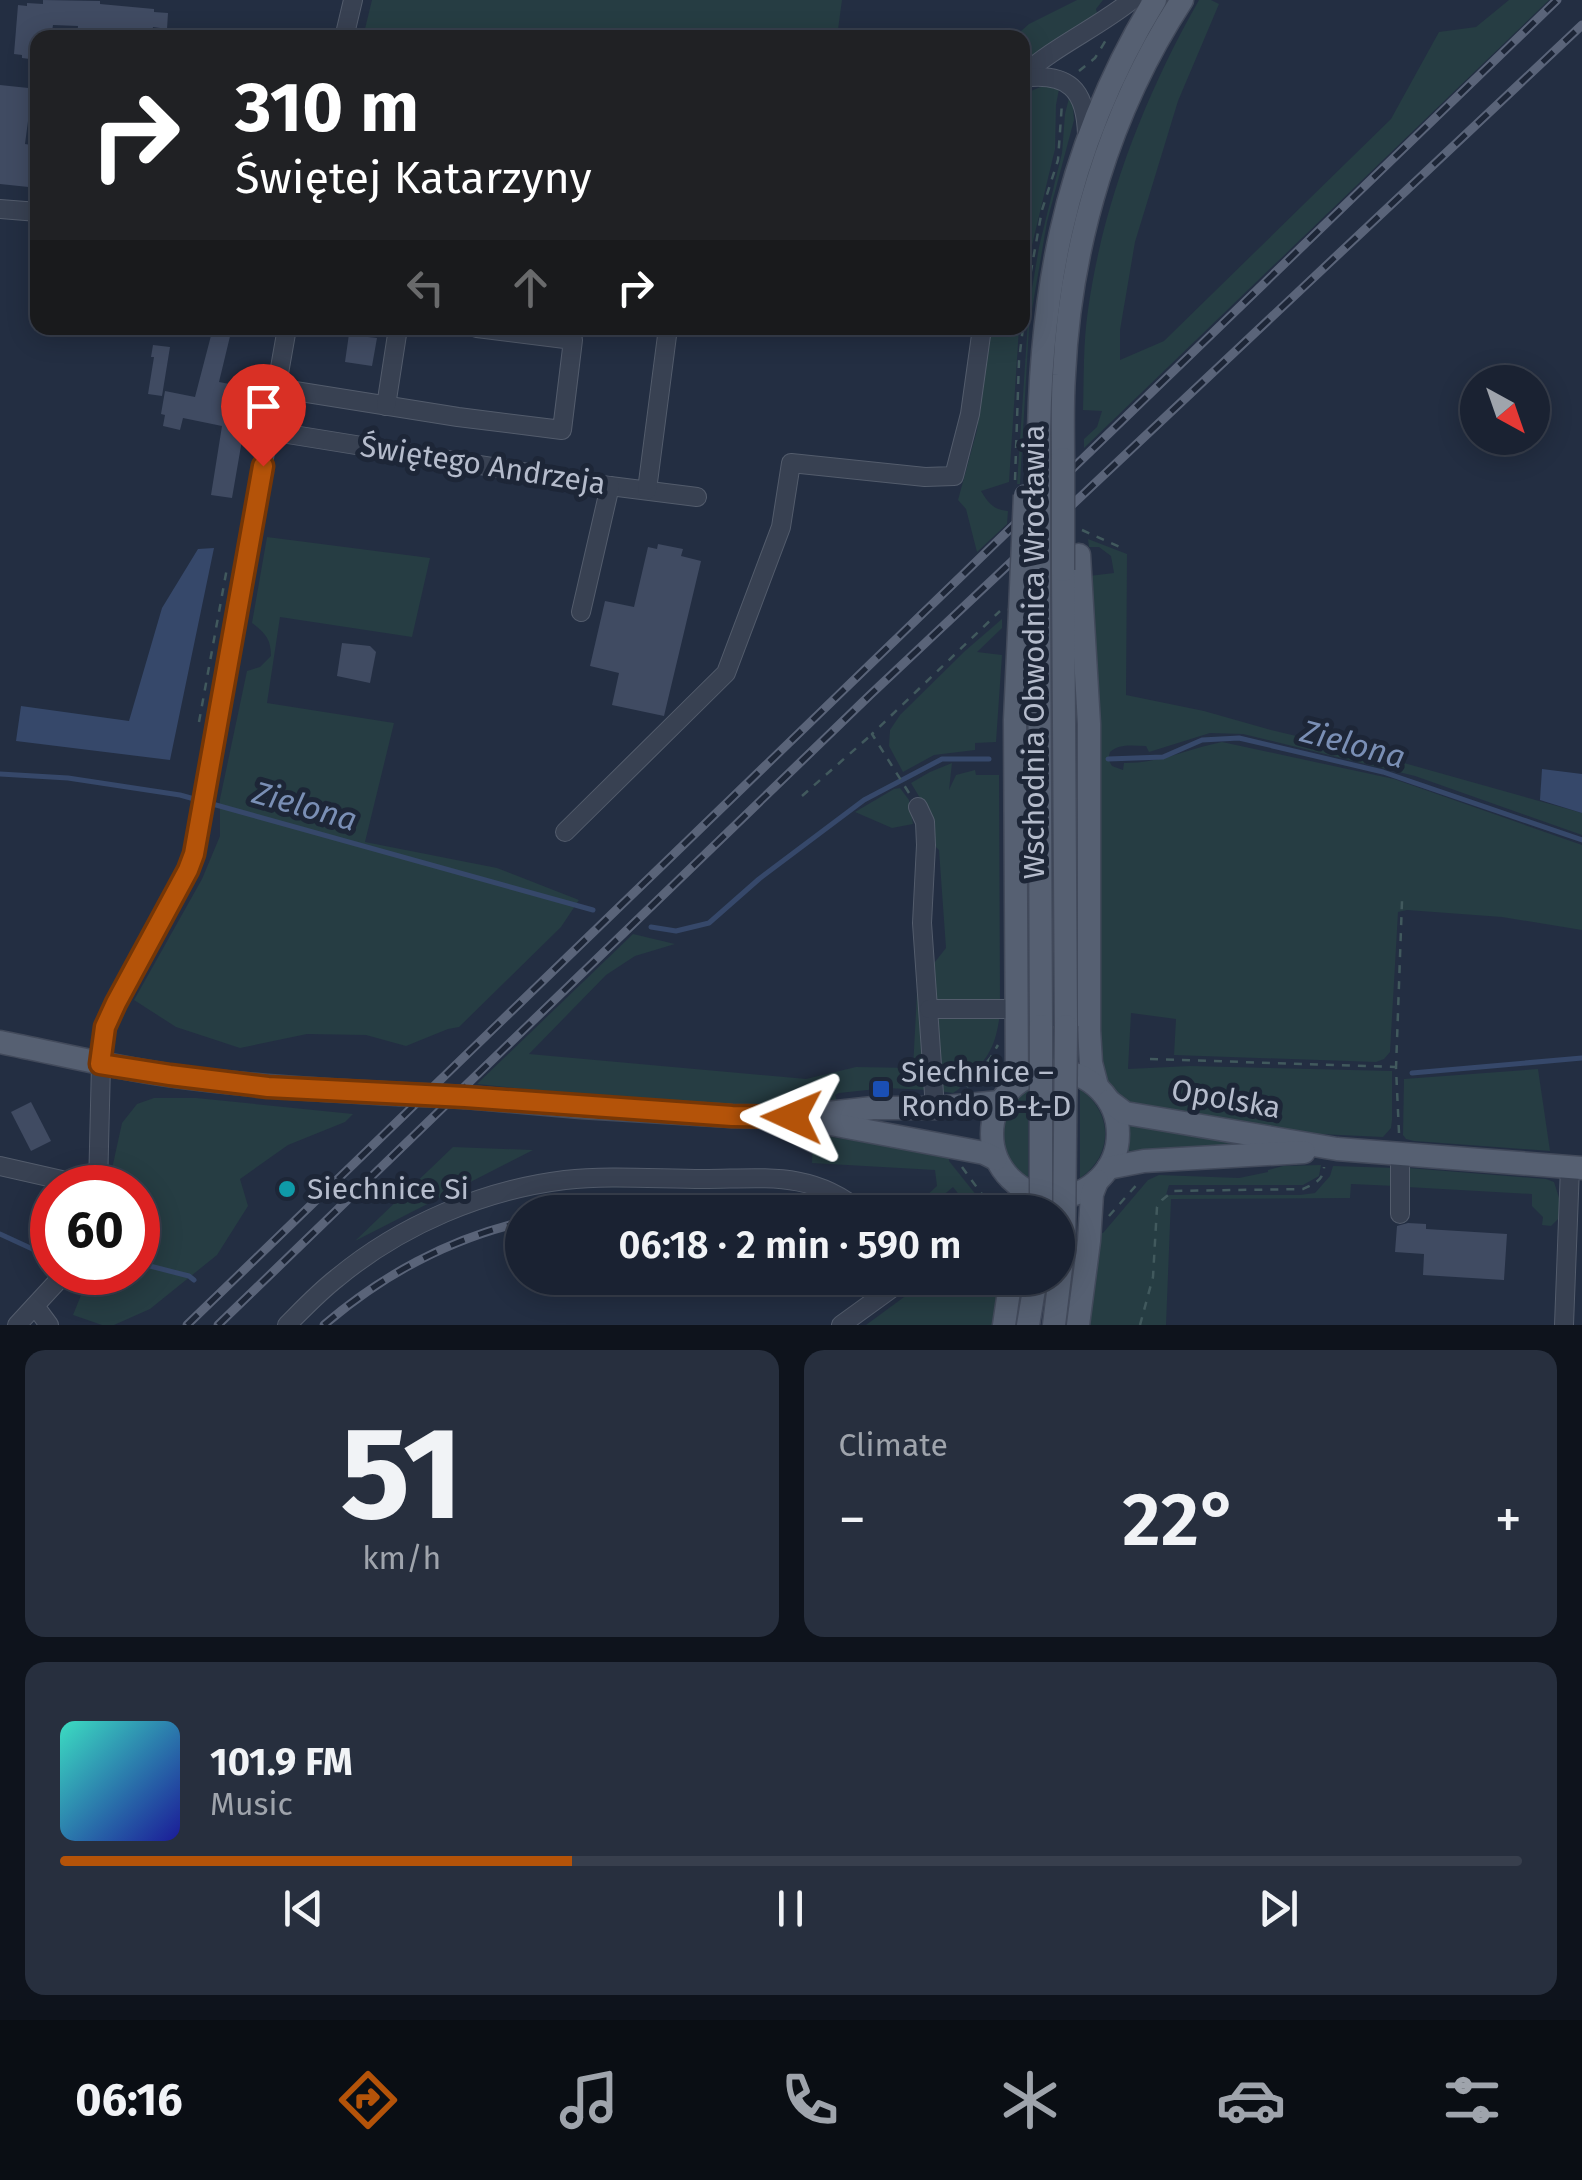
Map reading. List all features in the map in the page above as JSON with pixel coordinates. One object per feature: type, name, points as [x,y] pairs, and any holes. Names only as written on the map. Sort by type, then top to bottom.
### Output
[{"type":"main road","name":"Wschodnia Obwodnica Wrocławia","points":[[1041,1195],[1039,592],[1032,489],[1041,364],[1052,272],[1068,196],[1119,64],[1155,0]]},
{"type":"main road","name":"Wschodnia Obwodnica Wrocławia","points":[[1054,1325],[1064,1244],[1071,563],[1063,459],[1068,325],[1076,270],[1101,170],[1156,43],[1182,0]]},
{"type":"main road","points":[[1016,1083],[1013,608],[1032,489]]},
{"type":"main road","points":[[1071,563],[1088,724],[1091,1063],[1117,1123],[1117,1146],[1092,1194],[1078,1325]]},
{"type":"main road","points":[[0,1042],[100,1064],[268,1087],[732,1116],[792,1117],[872,1108],[1000,1102]]},
{"type":"main road","points":[[1103,1094],[1072,1072],[1058,1070],[1029,1076],[1016,1083],[1000,1102],[993,1120],[992,1140],[1004,1173],[1028,1192],[1057,1197],[1072,1195],[1103,1174]]},
{"type":"main road","name":"Opolska","points":[[1103,1094],[1125,1113],[1330,1150],[1576,1167]]},
{"type":"main road","points":[[792,1117],[996,1159]]},
{"type":"main road","name":"Opolska","points":[[1103,1174],[1144,1161],[1330,1150]]},
{"type":"main road","points":[[1016,1184],[1019,1195]]},
{"type":"main road","points":[[1004,1325],[1008,1295]]},
{"type":"main road","points":[[1028,1325],[1033,1295]]},
{"type":"street","points":[[346,30],[352,0]]},
{"type":"street","points":[[1030,70],[1132,0]]},
{"type":"street","points":[[1030,77],[1048,76],[1079,94],[1088,138]]},
{"type":"street","points":[[0,209],[30,211]]},
{"type":"street","points":[[98,1165],[100,1064],[105,1027],[188,870],[199,829],[286,335]]},
{"type":"street","points":[[386,406],[397,335]]},
{"type":"street","points":[[276,388],[562,430],[572,340],[532,335]]},
{"type":"street","points":[[647,490],[667,335]]},
{"type":"street","points":[[566,832],[726,672],[781,528],[792,463],[925,477],[954,476],[970,414],[981,335]]},
{"type":"street","name":"Świętego Andrzeja","points":[[269,431],[697,497]]},
{"type":"street","points":[[582,612],[610,486]]},
{"type":"street","points":[[918,807],[925,822],[922,923],[935,1108]]},
{"type":"street","points":[[930,1009],[1016,1009]]},
{"type":"street","points":[[1389,1154],[1400,1214]]},
{"type":"street","points":[[0,1166],[30,1173]]},
{"type":"street","points":[[1564,1325],[1576,1167]]},
{"type":"street","points":[[287,1325],[338,1277],[421,1224],[466,1203],[524,1187],[568,1180],[780,1178],[816,1184],[839,1195]]},
{"type":"street","points":[[17,1325],[45,1295]]},
{"type":"street","points":[[841,1325],[882,1295]]},
{"type":"street","points":[[35,1306],[49,1325]]},
{"type":"path","points":[[1060,137],[1063,92],[1071,76],[1092,62],[1100,51],[1114,24],[1109,17]]},
{"type":"path","points":[[1078,528],[1122,548]]},
{"type":"path","points":[[802,796],[1013,608]]},
{"type":"path","points":[[872,734],[918,807]]},
{"type":"path","points":[[1389,1154],[1402,901]]},
{"type":"path","points":[[960,1106],[962,1092],[992,1058],[1000,1041]]},
{"type":"path","points":[[1150,1059],[1396,1068]]},
{"type":"path","points":[[961,1149],[960,1165],[980,1195]]},
{"type":"path","points":[[1140,1325],[1153,1277],[1157,1207],[1162,1200],[1174,1192],[1303,1189],[1317,1183],[1324,1174],[1330,1150]]},
{"type":"path","points":[[1090,1228],[1098,1227],[1148,1171]]},
{"type":"green space","points":[[372,0],[842,0],[838,30],[365,30]]},
{"type":"green space","points":[[1077,0],[1103,0],[1096,9],[1098,17],[1030,58],[1030,30],[1022,30]]},
{"type":"green space","points":[[1199,0],[1219,4],[1178,101],[1135,242],[1120,330],[1120,360],[1164,341],[1391,119],[1439,32],[1476,27],[1509,0],[1549,0],[1084,448],[1084,439],[1097,427],[1102,411],[1083,410],[1086,322],[1104,229],[1144,111]]},
{"type":"green space","points":[[1045,85],[1059,89],[1055,149],[1030,254],[1030,92]]},
{"type":"green space","points":[[1069,98],[1074,120],[1047,222],[1030,321],[1039,247],[1062,153]]},
{"type":"green space","points":[[988,335],[1019,335],[1009,482],[981,491],[992,505],[1008,511],[1007,524],[977,552],[966,509],[958,500],[977,430]]},
{"type":"green space","points":[[1027,335],[1029,335],[1020,484]]},
{"type":"green space","points":[[267,537],[430,558],[412,637],[280,617],[267,703],[394,723],[365,842],[497,868],[579,900],[561,927],[459,1027],[406,1046],[366,1035],[307,1034],[240,1048],[176,1027],[134,1000],[202,879],[220,836],[220,799],[247,671],[260,667],[271,656],[266,637],[252,623]]},
{"type":"green space","points":[[1088,539],[1127,554],[1126,695],[1372,754],[1582,813],[1582,835],[1415,776],[1243,734],[1210,733],[1149,752],[1146,746],[1132,746],[1110,752],[1112,766],[1123,770],[1124,763],[1162,758],[1222,742],[1394,779],[1582,845],[1582,930],[1502,917],[1398,912],[1390,1052],[1376,1062],[1174,1055],[1176,1019],[1131,1013],[1128,1069],[1190,1066],[1392,1071],[1391,1128],[1383,1137],[1297,1133],[1124,1103],[1101,1073],[1089,576],[1114,573],[1111,556],[1099,547],[1089,547]]},
{"type":"green space","points":[[1002,619],[1002,628],[977,652],[1002,655],[996,742],[975,743],[975,750],[934,755],[903,772],[889,746],[890,730],[900,715]]},
{"type":"green space","points":[[952,763],[949,790],[956,775],[975,770],[976,775],[999,775],[1000,1004],[934,998],[931,967],[946,948],[939,850],[934,845],[926,808],[911,783]]},
{"type":"green space","points":[[900,788],[909,800],[913,824],[892,828],[855,812],[894,789]]},
{"type":"green space","points":[[633,934],[675,944],[635,956],[606,975],[529,1054],[806,1079],[856,1067],[913,1068],[919,956],[928,1090],[886,1088],[839,1093],[835,1095],[837,1101],[824,1103],[745,1105],[477,1084]]},
{"type":"green space","points":[[1000,1013],[992,1047],[982,1063],[953,1093],[939,1091],[936,1019],[940,1014]]},
{"type":"green space","points":[[1538,1069],[1550,1151],[1414,1141],[1403,1135],[1404,1079]]},
{"type":"green space","points":[[1028,1088],[1028,1178],[1008,1158],[1002,1133],[1009,1109]]},
{"type":"green space","points":[[1080,1089],[1099,1109],[1105,1134],[1099,1158],[1080,1178]]},
{"type":"green space","points":[[154,1098],[196,1098],[353,1114],[345,1122],[288,1145],[240,1179],[248,1206],[217,1255],[150,1309],[114,1325],[102,1325],[73,1315],[81,1295],[160,1295],[160,1165],[113,1165],[122,1123],[137,1104]]},
{"type":"green space","points":[[1128,1123],[1262,1146],[1126,1151]]},
{"type":"green space","points":[[813,1134],[949,1156],[976,1195],[959,1195],[953,1187],[943,1195],[927,1195],[937,1186],[935,1170],[812,1163]]},
{"type":"green space","points":[[453,1147],[533,1150],[355,1241]]},
{"type":"green space","points":[[1321,1165],[1319,1176],[1303,1185],[1169,1185],[1166,1195],[1315,1193],[1330,1176],[1333,1166],[1396,1168],[1395,1186],[1351,1184],[1350,1198],[1171,1199],[1166,1325],[1086,1325],[1097,1233],[1103,1233],[1148,1180],[1159,1175],[1239,1178],[1283,1166]]},
{"type":"green space","points":[[1409,1168],[1546,1179],[1554,1182],[1560,1201],[1559,1218],[1551,1226],[1542,1225],[1543,1217],[1532,1206],[1532,1194],[1407,1187]]},
{"type":"green space","points":[[907,1295],[1003,1295],[998,1325],[866,1325]]},
{"type":"water","points":[[214,548],[170,760],[16,741],[21,706],[129,721],[162,608],[198,549]]},
{"type":"water","points":[[1542,769],[1582,774],[1582,813],[1540,800]]},
{"type":"building","points":[[43,0],[100,1],[154,9],[168,13],[167,29],[78,30],[78,26],[53,25],[52,30],[30,30],[30,59],[22,58],[14,54],[18,5],[43,4]]},
{"type":"building","points":[[0,85],[30,88],[25,144],[30,145],[30,187],[0,184]]},
{"type":"building","points":[[211,335],[230,335],[219,382],[251,388],[232,498],[211,495],[222,426],[183,418],[180,430],[163,426],[165,391],[195,397]]},
{"type":"building","points":[[349,335],[377,338],[372,366],[345,362]]},
{"type":"building","points":[[153,345],[170,347],[162,396],[148,394]]},
{"type":"building","points":[[658,544],[683,549],[681,556],[701,561],[664,716],[612,705],[619,673],[590,666],[605,601],[634,607],[648,547],[657,549]]},
{"type":"building","points":[[342,643],[370,646],[376,652],[370,683],[337,676]]},
{"type":"building","points":[[31,1102],[51,1141],[31,1151],[11,1112]]},
{"type":"building","points":[[1426,1224],[1426,1229],[1507,1234],[1504,1280],[1423,1275],[1424,1254],[1395,1252],[1397,1226]]},
{"type":"waterway","name":"Zielona","points":[[1108,759],[1163,757],[1202,740],[1239,738],[1383,772],[1582,840]]},
{"type":"waterway","name":"Zielona","points":[[651,927],[676,931],[709,923],[759,879],[864,800],[942,759],[989,759]]},
{"type":"waterway","name":"Zielona","points":[[0,774],[68,778],[180,795],[593,910]]},
{"type":"waterway","points":[[1412,1073],[1582,1058]]},
{"type":"waterway","points":[[0,1234],[30,1248]]},
{"type":"waterway","points":[[160,1269],[194,1280]]},
{"type":"railway","points":[[187,1325],[1557,0]]},
{"type":"railway","points":[[218,1325],[870,695],[1582,25]]},
{"type":"railway","points":[[324,1325],[392,1275],[442,1249],[505,1226]]},
{"type":"place","name":"Siechnice – Rondo B-Ł-D","points":[[881,1089]]},
{"type":"place","name":"Siechnice Si","points":[[287,1189]]},
{"type":"route","points":[[263,466],[194,854],[105,1027],[100,1064],[268,1087],[792,1117]]}]
